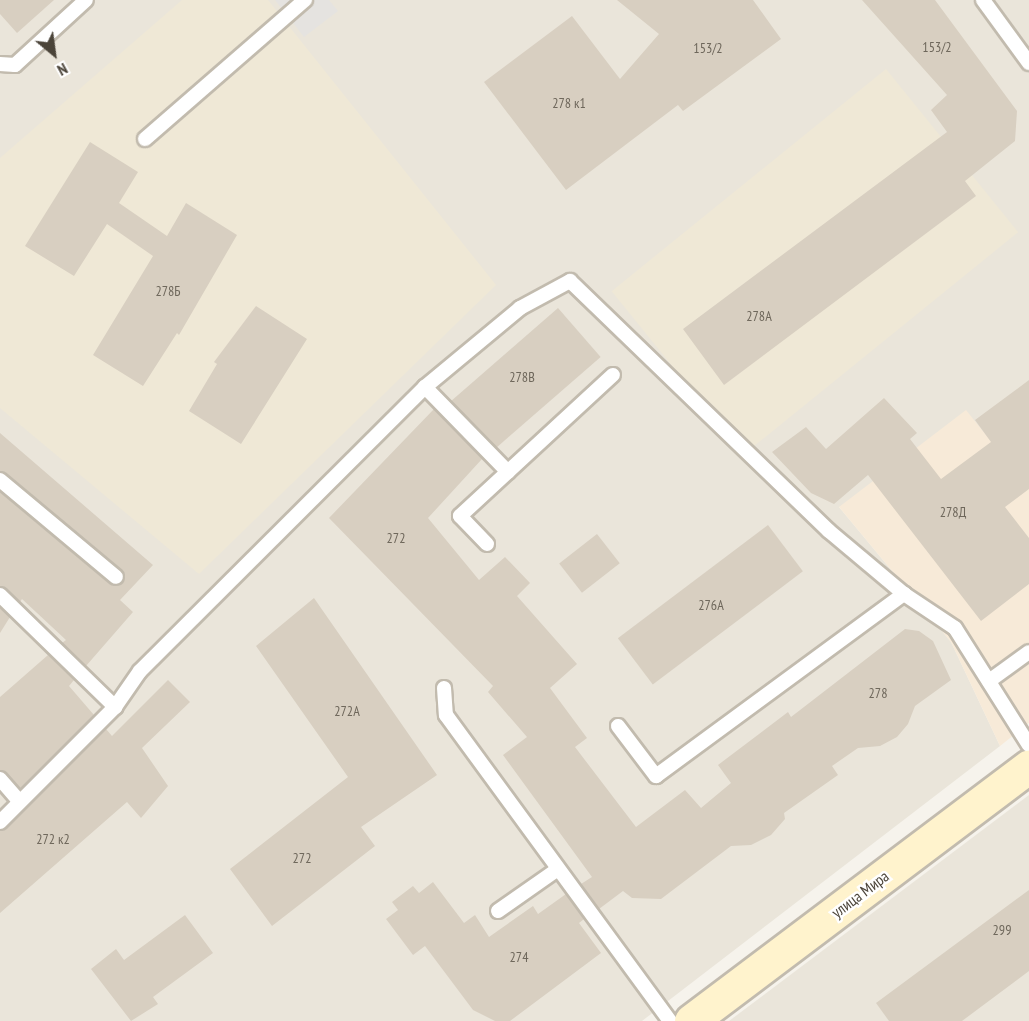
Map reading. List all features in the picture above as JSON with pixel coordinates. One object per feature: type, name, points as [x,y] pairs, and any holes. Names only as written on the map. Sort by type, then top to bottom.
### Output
[{"type":"main road","name":"улица Мира","points":[[691,1021],[1029,766]]},
{"type":"lane","points":[[0,64],[15,64],[86,0]]},
{"type":"lane","points":[[145,139],[305,0]]},
{"type":"lane","points":[[983,0],[1029,63]]},
{"type":"lane","points":[[0,822],[115,707],[140,670],[425,387],[520,308],[570,281],[829,531],[904,594],[955,628],[1029,745]]},
{"type":"lane","points":[[487,544],[460,516],[613,375]]},
{"type":"lane","points":[[425,387],[508,472]]},
{"type":"lane","points":[[0,480],[116,577]]},
{"type":"lane","points":[[618,726],[656,776],[904,594]]},
{"type":"lane","points":[[0,596],[115,707]]},
{"type":"lane","points":[[989,681],[1029,652]]},
{"type":"lane","points":[[444,688],[446,715],[670,1021]]},
{"type":"lane","points":[[0,779],[20,802]]},
{"type":"lane","points":[[498,911],[558,869]]},
{"type":"shaded area","points":[[0,0],[1029,0],[1029,489],[839,507],[951,642],[1000,746],[642,1021],[0,1021]]},
{"type":"shaded area","points":[[182,0],[268,0],[496,285],[199,574],[0,408],[0,158]]},
{"type":"shaded area","points":[[275,0],[329,0],[338,11],[304,37]]},
{"type":"shaded area","points":[[886,69],[1018,232],[744,454],[612,291]]},
{"type":"shaded area","points":[[966,410],[1029,489],[1029,723],[1000,746],[951,642],[839,507]]},
{"type":"shaded area","points":[[1029,795],[1029,1021],[729,1021]]},
{"type":"building","points":[[0,0],[54,0],[17,33],[0,14]]},
{"type":"building","points":[[617,0],[753,0],[781,39],[683,111],[678,105],[566,190],[484,82],[572,16],[620,79],[659,34]]},
{"type":"building","points":[[862,0],[935,0],[1017,111],[1015,141],[965,181],[976,196],[724,385],[683,329],[947,132],[931,110],[947,95]]},
{"type":"building","points":[[90,142],[138,172],[119,203],[167,236],[186,203],[237,235],[179,335],[177,333],[143,386],[93,355],[153,256],[107,224],[74,276],[25,246]]},
{"type":"building","points":[[256,306],[307,339],[241,444],[189,411],[217,364],[214,362]]},
{"type":"building","points":[[558,308],[601,357],[493,450],[451,401]]},
{"type":"building","points":[[1029,380],[1029,489],[1005,507],[1029,538],[1029,584],[981,621],[868,475],[834,504],[811,493],[772,452],[806,427],[826,449],[884,398],[917,433],[910,439],[941,479],[991,442],[975,420]]},
{"type":"building","points":[[434,409],[482,459],[428,518],[479,580],[505,557],[530,583],[517,596],[577,664],[550,688],[587,738],[575,747],[636,827],[685,790],[701,808],[731,783],[718,765],[788,712],[791,717],[905,629],[919,631],[933,641],[951,680],[915,706],[908,724],[897,737],[880,746],[858,748],[832,766],[838,775],[784,813],[785,819],[771,835],[751,845],[731,846],[661,899],[632,898],[623,891],[599,909],[581,884],[592,877],[503,755],[527,737],[488,692],[493,686],[329,518]]},
{"type":"building","points":[[0,433],[153,565],[120,600],[133,612],[86,666],[62,643],[66,640],[22,599],[20,602],[0,586],[0,492],[110,584],[122,583],[124,573],[0,471]]},
{"type":"building","points":[[768,525],[803,571],[653,684],[618,638]]},
{"type":"building","points":[[597,534],[620,563],[582,593],[559,564]]},
{"type":"building","points":[[314,598],[437,775],[361,827],[375,846],[272,926],[230,869],[348,777],[256,646]]},
{"type":"building","points":[[0,608],[10,617],[0,633]]},
{"type":"building","points":[[48,655],[74,680],[69,686],[94,715],[20,789],[0,770],[0,697]]},
{"type":"building","points":[[168,680],[190,702],[142,748],[168,786],[141,818],[127,802],[0,913],[0,831],[106,729],[112,736]]},
{"type":"building","points":[[433,882],[464,923],[475,915],[489,937],[533,906],[538,914],[566,894],[584,919],[579,923],[601,953],[510,1021],[495,1021],[473,1010],[425,946],[413,955],[386,919],[398,910],[392,902],[413,886],[419,893]]},
{"type":"building","points":[[1029,890],[1029,971],[962,1021],[889,1021],[876,1003]]},
{"type":"building","points":[[185,915],[213,953],[153,997],[158,1004],[131,1021],[91,969],[116,949],[124,960]]}]
